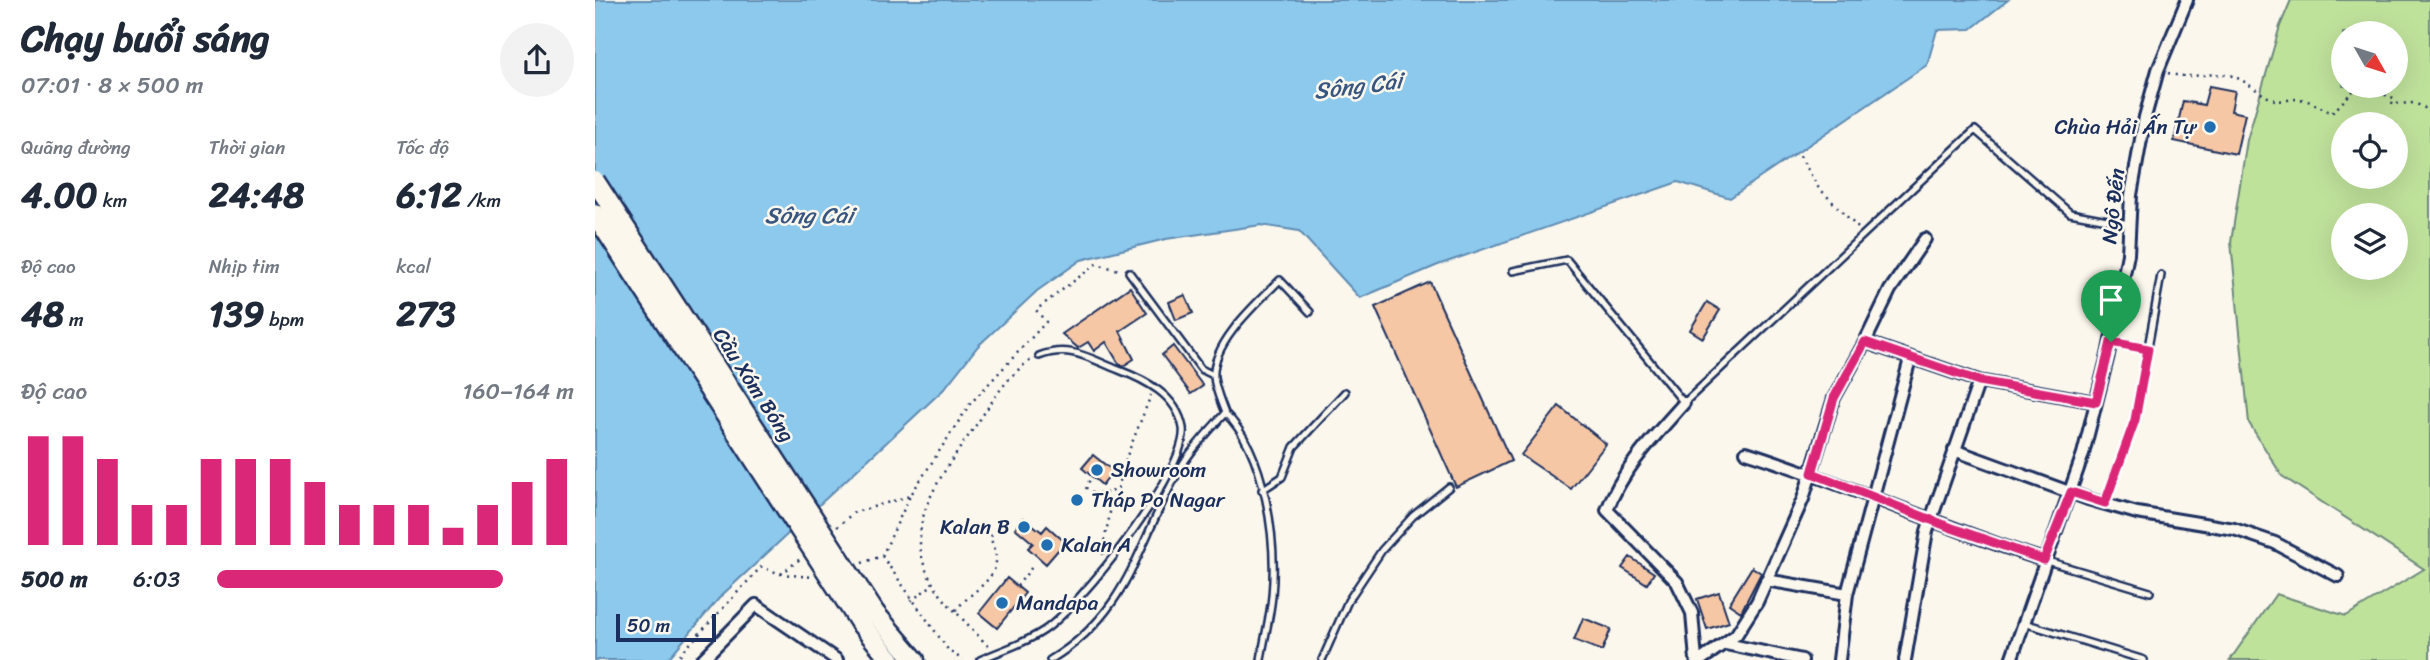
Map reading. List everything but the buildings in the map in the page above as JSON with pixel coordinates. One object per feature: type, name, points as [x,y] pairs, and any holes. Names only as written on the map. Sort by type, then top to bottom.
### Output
[{"type":"main road","name":"Cầu Xóm Bóng","points":[[595,181],[868,618]]},
{"type":"main road","name":"Cầu Xóm Bóng","points":[[595,214],[868,618]]},
{"type":"main road","points":[[868,618],[891,660]]},
{"type":"main road","points":[[868,618],[915,660]]},
{"type":"street","name":"Ngô Đến","points":[[2011,660],[2044,560],[2071,492],[2096,402],[2128,254],[2134,172],[2158,70],[2187,0]]},
{"type":"street","points":[[1684,403],[1635,458],[1615,489],[1607,510],[1677,582],[1692,613],[1699,660],[1736,635],[1750,613],[1812,473],[1834,398],[1890,290],[1926,239]]},
{"type":"street","points":[[1865,342],[1979,381],[2096,402]]},
{"type":"street","points":[[1839,660],[1847,594],[1909,359]]},
{"type":"street","points":[[1905,660],[1930,519],[1979,381]]},
{"type":"street","points":[[1954,450],[2071,492],[2151,516],[2234,529],[2275,543],[2338,576]]},
{"type":"street","points":[[1746,452],[1812,473],[2044,560]]},
{"type":"street","points":[[1766,580],[1847,594]]},
{"type":"street","points":[[702,660],[756,605],[837,660]]},
{"type":"street","points":[[1726,644],[1802,660]]},
{"type":"lane","points":[[1513,271],[1567,260],[1684,403],[1975,130],[2070,213],[2129,224]]},
{"type":"lane","points":[[1129,272],[1201,369],[1213,374]]},
{"type":"lane","points":[[2105,503],[2135,420],[2161,275]]},
{"type":"lane","points":[[1261,660],[1272,597],[1274,553],[1262,490],[1248,441],[1239,426],[1225,413],[1213,374],[1229,333],[1280,280],[1310,312]]},
{"type":"lane","points":[[2111,342],[2148,349]]},
{"type":"lane","points":[[980,660],[1044,631],[1103,573],[1145,513],[1182,436],[1179,417],[1159,389],[1134,374],[1081,353],[1052,351],[1039,356]]},
{"type":"lane","points":[[1262,490],[1282,477],[1294,447],[1345,392]]},
{"type":"lane","points":[[1050,660],[1077,641],[1108,611],[1125,585],[1182,465],[1225,413]]},
{"type":"lane","points":[[1322,660],[1348,601],[1383,550],[1413,516],[1449,487]]},
{"type":"lane","points":[[2044,560],[2150,592]]},
{"type":"lane","points":[[2024,623],[2144,660]]},
{"type":"path","points":[[2158,70],[2184,78],[2206,73],[2232,76],[2240,82],[2249,83],[2275,100],[2299,99],[2332,113],[2355,89],[2368,89],[2394,98],[2392,104],[2415,103],[2424,108],[2430,104]]},
{"type":"path","points":[[1800,156],[1818,187],[1865,234]]},
{"type":"path","points":[[882,556],[910,496],[970,404],[1046,322],[1036,310],[1096,264],[1129,272]]},
{"type":"path","points":[[989,649],[988,644],[932,585],[924,569],[920,529],[929,496],[1001,390],[1014,374],[1039,356]]},
{"type":"path","points":[[1091,493],[1109,493],[1118,488],[1149,397],[1159,389]]},
{"type":"path","points":[[1086,489],[1091,476]]},
{"type":"path","points":[[1103,573],[1103,536],[1113,513],[1109,493]]},
{"type":"path","points":[[833,531],[853,513],[910,496]]},
{"type":"path","points":[[955,611],[996,567],[999,557],[992,535]]},
{"type":"path","points":[[675,660],[761,567],[781,575],[802,557]]},
{"type":"path","points":[[1017,586],[1032,568]]},
{"type":"path","points":[[932,585],[911,601],[949,651],[963,660]]},
{"type":"green space","points":[[2291,0],[2430,0],[2430,660],[2230,660],[2276,594],[2346,616],[2424,569],[2282,476],[2249,423],[2231,242],[2247,140],[2280,26]]},
{"type":"water","name":"Sông Cái","points":[[595,0],[2008,0],[1971,29],[1937,30],[1927,65],[1730,198],[1678,182],[1438,265],[1360,298],[1299,231],[1261,225],[1166,239],[1081,260],[1037,291],[978,346],[944,389],[721,596],[667,660],[595,660]]},
{"type":"place","name":"Chùa Hải Ấn Tự","points":[[2210,127]]},
{"type":"place","name":"Showroom","points":[[1097,470]]},
{"type":"place","name":"Tháp Po Nagar","points":[[1077,500]]},
{"type":"place","name":"Kalan B","points":[[1024,527]]},
{"type":"place","name":"Kalan A","points":[[1047,545]]},
{"type":"place","name":"Mandapa","points":[[1002,603]]},
{"type":"route","points":[[1865,342],[1979,381],[2096,402],[2111,342],[2148,349],[2135,420],[2105,503],[2071,492],[2044,560],[1952,528],[1812,473],[1834,398],[1865,342]]}]
